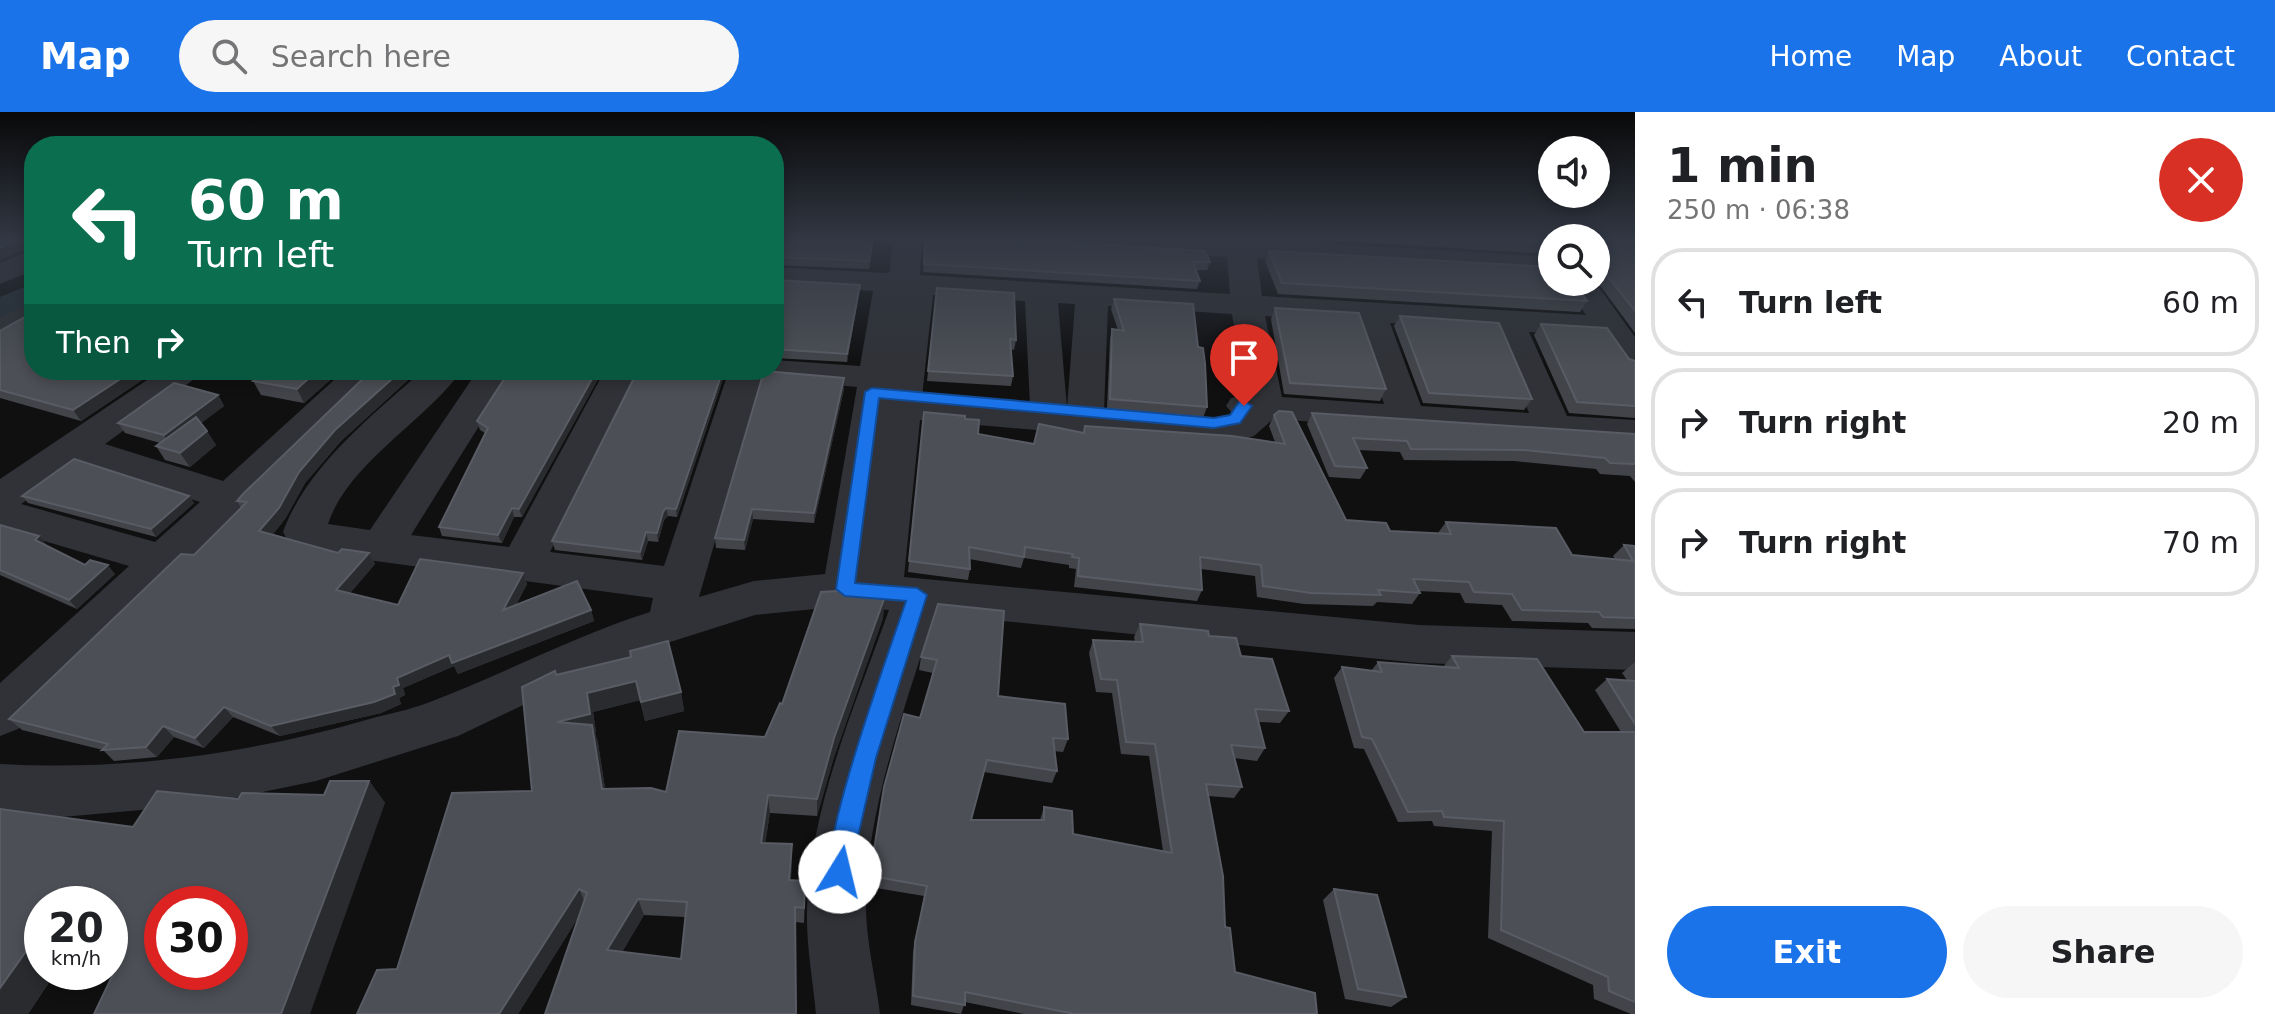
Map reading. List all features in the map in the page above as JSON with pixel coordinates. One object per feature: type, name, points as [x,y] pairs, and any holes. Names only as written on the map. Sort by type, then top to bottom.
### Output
[{"type":"street","points":[[880,281],[1041,294],[1612,327]]},
{"type":"street","points":[[784,372],[889,393],[1221,434],[1249,424],[1255,406],[1234,281]]},
{"type":"street","points":[[848,1014],[836,901],[843,844],[865,758],[881,592],[889,393],[904,282]]},
{"type":"street","points":[[1041,294],[1049,410]]},
{"type":"street","points":[[1085,417],[1092,295]]},
{"type":"street","points":[[1589,296],[1635,361]]},
{"type":"street","points":[[1369,312],[1406,415]]},
{"type":"street","points":[[0,330],[24,318]]},
{"type":"street","points":[[1508,321],[1553,426]]},
{"type":"street","points":[[0,499],[171,380]]},
{"type":"street","points":[[0,714],[355,380]]},
{"type":"street","points":[[434,380],[324,492],[305,520],[304,532],[315,538],[522,564],[674,605],[881,592],[1419,644],[1635,651]]},
{"type":"street","points":[[382,545],[489,380]]},
{"type":"street","points":[[522,564],[618,380]]},
{"type":"street","points":[[0,788],[62,792],[141,786],[223,776],[316,758],[440,721],[546,672],[674,605],[744,380]]},
{"type":"street","points":[[889,393],[1049,410],[1085,417]]},
{"type":"street","points":[[1255,406],[1635,432]]},
{"type":"street","points":[[74,448],[230,497]]},
{"type":"street","points":[[0,513],[163,560]]},
{"type":"building","points":[[784,281],[860,285],[847,354],[784,350]]},
{"type":"building","points":[[1281,281],[1538,281],[1538,296],[1584,296],[1587,301]]},
{"type":"building","points":[[1612,281],[1635,281],[1635,311]]},
{"type":"building","points":[[937,288],[1014,293],[1016,340],[1010,339],[1013,376],[928,371]]},
{"type":"building","points":[[1114,299],[1193,304],[1198,347],[1203,348],[1207,407],[1110,399],[1112,329],[1124,331]]},
{"type":"building","points":[[1275,308],[1359,313],[1386,389],[1290,383]]},
{"type":"building","points":[[1400,316],[1499,323],[1532,399],[1429,393]]},
{"type":"building","points":[[24,318],[24,380],[119,380],[73,410],[0,390],[0,331]]},
{"type":"building","points":[[1541,324],[1607,328],[1629,359],[1635,361],[1635,406],[1577,402]]},
{"type":"building","points":[[784,373],[844,378],[814,513],[752,509],[744,540],[715,538],[761,380],[784,380]]},
{"type":"building","points":[[254,380],[307,380],[297,389]]},
{"type":"building","points":[[362,380],[391,380],[335,430],[299,472],[279,508],[259,531],[338,553],[342,549],[369,553],[336,590],[398,605],[420,559],[523,573],[503,610],[577,581],[591,610],[452,663],[449,655],[397,678],[399,685],[393,687],[395,694],[374,702],[271,726],[224,707],[195,738],[163,726],[146,747],[102,750],[108,744],[9,719],[181,554],[194,555],[247,502],[237,501]]},
{"type":"building","points":[[504,380],[591,380],[519,509],[512,508],[498,535],[439,527],[488,428],[477,421]]},
{"type":"building","points":[[633,380],[720,380],[676,509],[666,508],[657,533],[646,532],[640,552],[552,541]]},
{"type":"building","points":[[174,383],[218,395],[164,435],[118,423]]},
{"type":"building","points":[[1279,411],[1292,412],[1346,520],[1386,523],[1390,531],[1451,534],[1446,522],[1556,528],[1572,555],[1633,561],[1624,545],[1635,546],[1635,618],[1603,617],[1599,612],[1522,610],[1512,594],[1474,592],[1469,582],[1413,579],[1420,593],[1378,590],[1381,595],[1311,593],[1263,586],[1261,565],[1200,557],[1202,590],[1078,576],[1079,558],[1072,557],[1073,554],[1025,547],[1024,557],[969,547],[970,569],[909,561],[924,412],[979,420],[978,434],[1034,444],[1039,424],[1084,433],[1085,426],[1232,436],[1285,444],[1274,415]]},
{"type":"building","points":[[1312,413],[1635,434],[1635,464],[1523,450],[1411,449],[1407,441],[1353,438],[1367,468],[1335,466]]},
{"type":"building","points":[[196,417],[207,431],[180,453],[156,446]]},
{"type":"building","points":[[74,459],[189,496],[151,529],[22,496]]},
{"type":"building","points":[[0,525],[39,536],[35,540],[85,565],[90,560],[108,565],[69,600],[0,570]]},
{"type":"building","points":[[854,590],[884,599],[834,738],[817,799],[768,795],[761,843],[792,844],[789,880],[805,881],[804,908],[795,907],[796,1014],[545,1014],[587,893],[579,889],[499,1014],[357,1014],[377,970],[397,969],[452,793],[532,791],[522,687],[555,671],[556,675],[631,657],[630,651],[668,641],[681,692],[641,702],[636,681],[587,693],[590,714],[557,722],[592,725],[602,789],[651,788],[666,792],[679,731],[765,737],[782,704],[821,592]],"holes":[[[638,899],[687,902],[681,959],[607,950]]]},
{"type":"building","points":[[938,604],[1004,611],[998,696],[1065,704],[1068,739],[1053,738],[1057,771],[987,760],[971,820],[1044,820],[1044,807],[1072,811],[1073,834],[1172,853],[1155,744],[1126,742],[1117,680],[1101,679],[1093,640],[1143,642],[1140,624],[1208,631],[1209,636],[1236,638],[1241,656],[1272,659],[1289,711],[1255,709],[1265,748],[1231,745],[1242,787],[1206,784],[1223,876],[1225,927],[1230,928],[1235,972],[1315,993],[1317,1014],[1075,1014],[965,992],[965,1005],[913,996],[915,942],[927,886],[871,876],[884,787],[904,714],[920,718],[937,660],[921,657]]},
{"type":"building","points":[[1452,656],[1537,659],[1584,732],[1635,732],[1635,1002],[1609,991],[1608,977],[1501,930],[1504,821],[1444,817],[1442,811],[1408,812],[1372,739],[1362,737],[1342,667],[1382,672],[1378,662],[1459,668]]},
{"type":"building","points":[[1607,679],[1635,681],[1635,724]]},
{"type":"building","points":[[330,781],[369,781],[281,1014],[94,1014],[105,990],[128,990],[128,886],[24,886],[24,954],[0,988],[0,809],[133,827],[157,791],[238,799],[242,793],[324,795]]},
{"type":"building","points":[[1334,889],[1377,895],[1406,997],[1358,989]]},
{"type":"waterway","points":[[0,313],[24,300]]},
{"type":"route","points":[[840,872],[843,844],[865,758],[917,595],[845,589],[872,392],[1214,423],[1235,419],[1244,406]]}]
